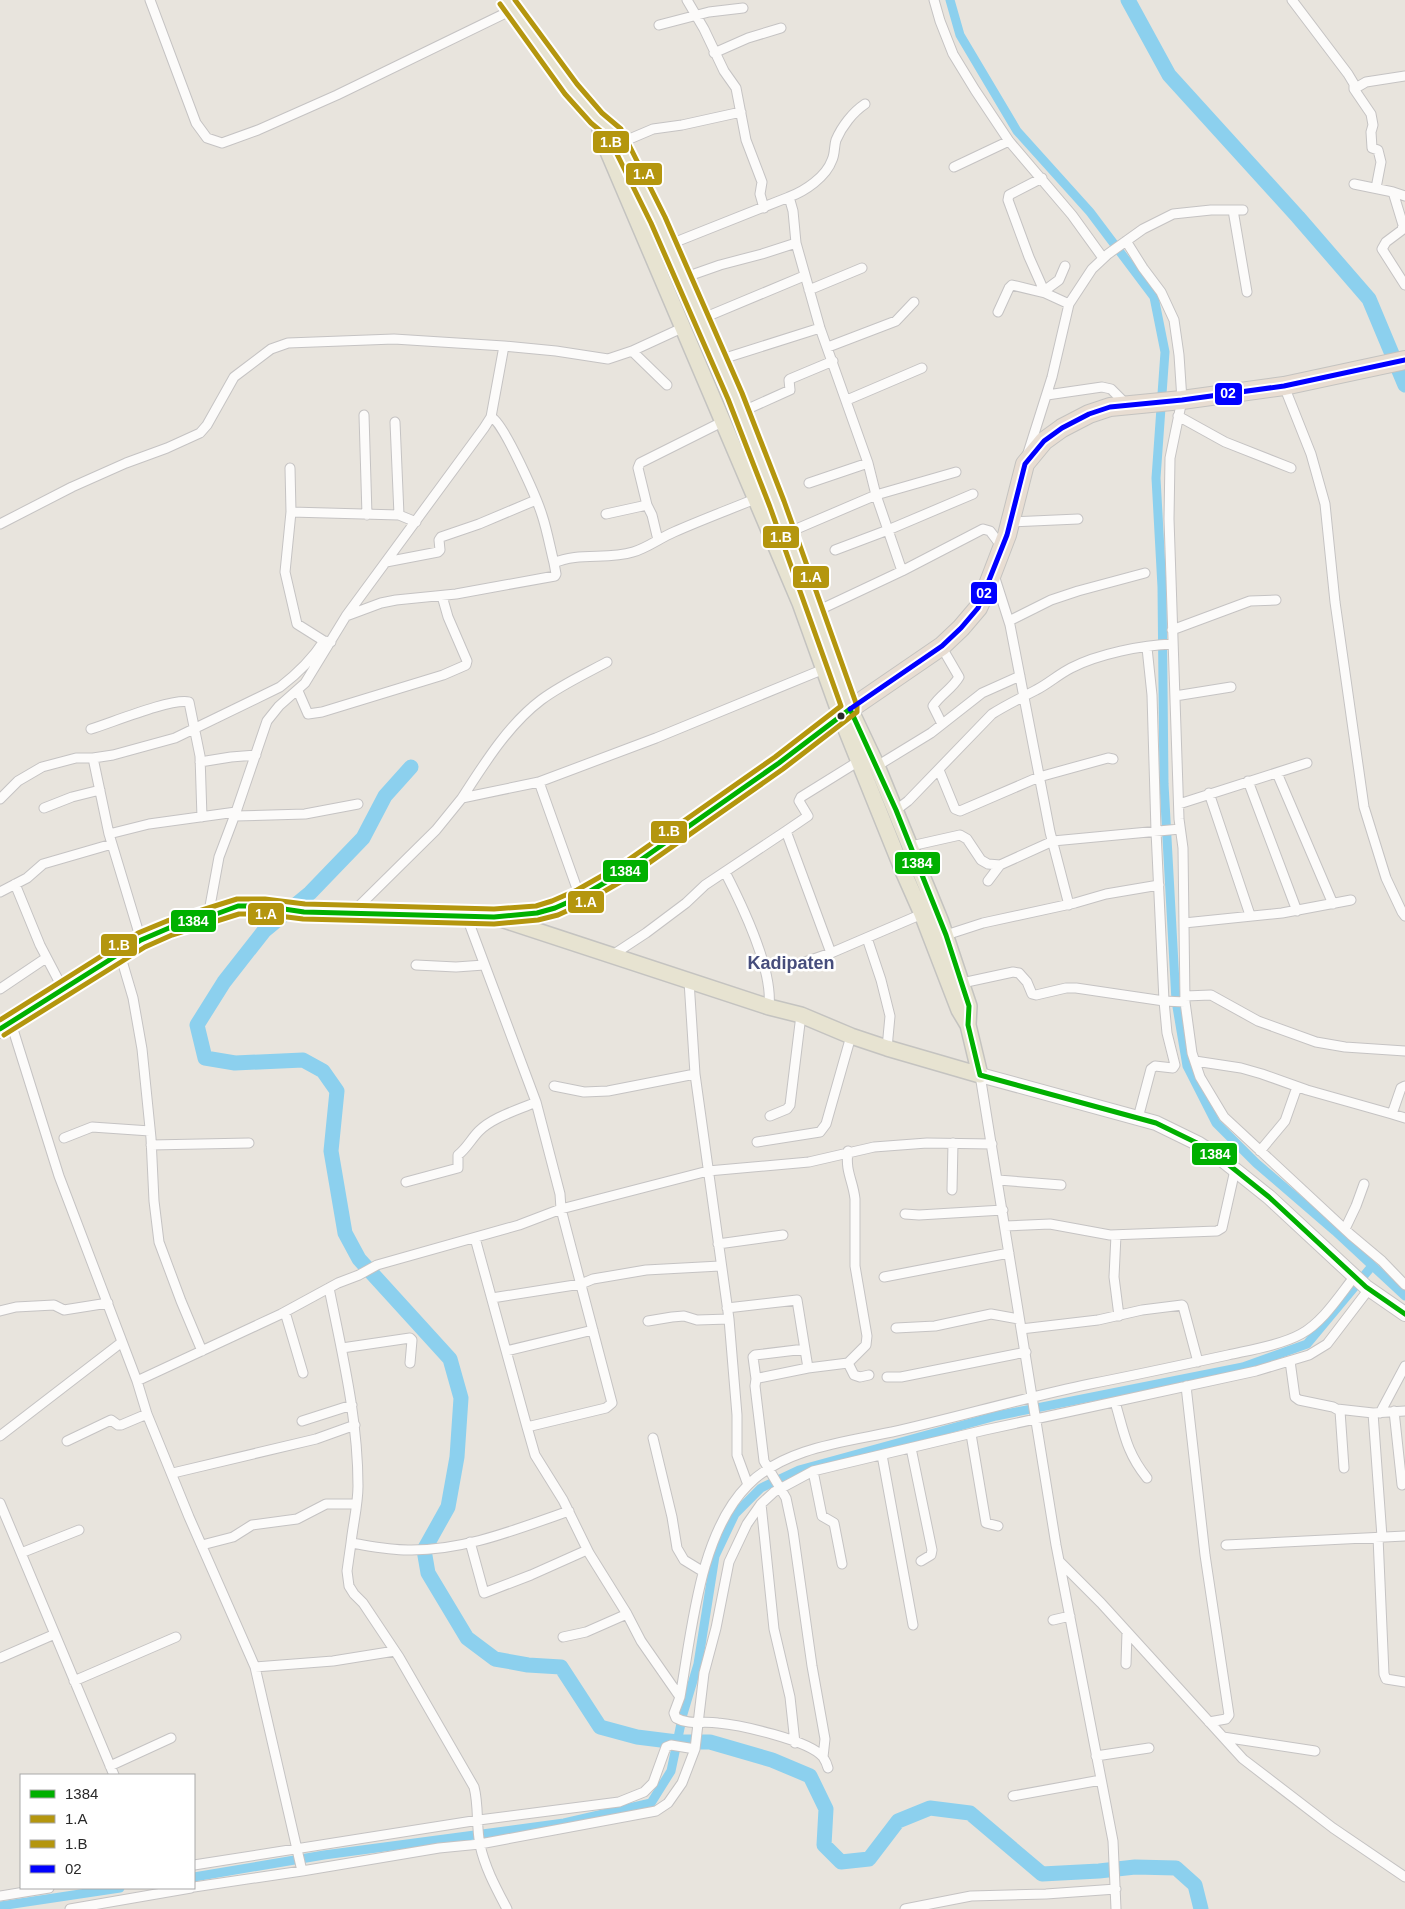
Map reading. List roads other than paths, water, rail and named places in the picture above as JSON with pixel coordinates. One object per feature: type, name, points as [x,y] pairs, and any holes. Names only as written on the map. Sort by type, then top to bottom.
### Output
[{"type":"highway","points":[[5,1026],[141,940],[170,928],[238,906],[264,906],[304,912],[494,917],[537,913],[555,908],[580,897],[625,872],[941,646],[961,628],[978,608],[993,573],[1010,522],[1025,464],[1044,441],[1062,428],[1089,414],[1110,407],[1134,404],[1177,405],[1284,386],[1405,360]]},
{"type":"main road","points":[[510,4],[571,89],[597,118],[615,133],[658,220],[735,396],[815,612],[859,761],[959,1010],[968,1025]]},
{"type":"main road","points":[[597,118],[603,140],[800,602],[824,669],[846,713],[878,766],[911,846],[946,935],[969,1006],[968,1025],[980,1075]]},
{"type":"main road","points":[[641,228],[658,220]]},
{"type":"main road","points":[[685,334],[704,325]]},
{"type":"main road","points":[[715,404],[735,396]]},
{"type":"main road","points":[[494,917],[769,1007],[801,1015],[887,1048],[1156,1123],[1199,1144],[1235,1170],[1269,1197],[1361,1282],[1405,1314]]},
{"type":"street","points":[[150,0],[196,123],[208,138],[222,143],[258,130],[337,95],[510,4]]},
{"type":"street","points":[[687,0],[714,53],[736,88],[748,146],[762,182],[760,194],[764,208]]},
{"type":"street","points":[[934,0],[953,54],[974,90],[1009,141],[1042,178],[1105,256]]},
{"type":"street","points":[[1292,0],[1348,74],[1354,84],[1354,89],[1371,114],[1373,125],[1371,132],[1372,148],[1378,150],[1381,162],[1376,188]]},
{"type":"street","points":[[659,25],[696,15],[743,8]]},
{"type":"street","points":[[714,53],[748,38],[781,28]]},
{"type":"street","points":[[1354,89],[1366,82],[1405,76]]},
{"type":"street","points":[[668,245],[764,208],[810,185],[828,167],[833,159],[836,141],[843,128],[856,110],[865,104]]},
{"type":"street","points":[[620,143],[653,129],[682,125],[741,112]]},
{"type":"street","points":[[954,167],[1009,141]]},
{"type":"street","points":[[1042,178],[1009,195],[1008,200],[1029,257],[1045,292]]},
{"type":"street","points":[[1354,184],[1405,196]]},
{"type":"street","points":[[1393,192],[1403,225],[1402,230],[1386,242],[1382,249],[1405,285]]},
{"type":"street","points":[[788,197],[793,211],[796,243],[808,290],[847,400],[902,571]]},
{"type":"street","points":[[1233,210],[1247,292]]},
{"type":"street","points":[[1025,464],[1047,395],[1069,304],[1092,269],[1105,256],[1124,242],[1155,222],[1173,214],[1243,210]]},
{"type":"street","points":[[1124,242],[1161,292],[1174,320],[1180,355],[1177,405],[1170,458],[1171,644],[1176,696],[1179,829],[1183,848],[1184,1000],[1195,1061],[1200,1076],[1224,1117],[1382,1261],[1405,1285]]},
{"type":"street","points":[[683,278],[796,243]]},
{"type":"street","points":[[1045,292],[1059,280],[1065,266]]},
{"type":"street","points":[[808,290],[862,268]]},
{"type":"street","points":[[704,325],[804,276]]},
{"type":"street","points":[[998,312],[1012,285],[1045,292],[1069,304]]},
{"type":"street","points":[[828,347],[896,321],[914,302]]},
{"type":"street","points":[[719,360],[820,328]]},
{"type":"street","points":[[0,524],[72,486],[200,433],[208,425],[234,377],[251,362],[278,346],[288,343],[394,339],[504,351],[556,351],[608,359],[685,334]]},
{"type":"street","points":[[208,917],[219,857],[267,721],[279,706],[298,690],[315,668],[328,641],[491,417],[504,351]]},
{"type":"street","points":[[632,351],[667,385]]},
{"type":"street","points":[[741,412],[790,390],[788,380],[833,361]]},
{"type":"street","points":[[847,400],[922,368]]},
{"type":"street","points":[[1284,386],[1312,454],[1325,504],[1335,602],[1364,808],[1386,878],[1405,916]]},
{"type":"street","points":[[1047,395],[1102,387],[1111,389],[1134,404]]},
{"type":"street","points":[[1177,405],[1226,442],[1291,468]]},
{"type":"street","points":[[364,415],[367,515]]},
{"type":"street","points":[[346,616],[380,604],[442,596],[555,576],[554,563],[543,516],[510,441],[491,417]]},
{"type":"street","points":[[395,422],[399,515]]},
{"type":"street","points":[[658,540],[638,468],[640,463],[722,422]]},
{"type":"street","points":[[808,483],[868,463]]},
{"type":"street","points":[[290,468],[291,512],[285,572],[294,616],[298,626],[328,641]]},
{"type":"street","points":[[787,533],[876,495],[956,472]]},
{"type":"street","points":[[835,550],[973,494]]},
{"type":"street","points":[[554,563],[567,559],[604,557],[634,552],[755,499]]},
{"type":"street","points":[[386,562],[438,552],[440,550],[439,540],[441,537],[536,500]]},
{"type":"street","points":[[606,514],[647,505]]},
{"type":"street","points":[[291,512],[399,515],[416,522]]},
{"type":"street","points":[[1010,522],[1078,519]]},
{"type":"street","points":[[815,612],[902,571],[983,529],[990,531],[1002,547]]},
{"type":"street","points":[[993,573],[1009,621],[1039,777],[1070,905]]},
{"type":"street","points":[[1009,621],[1052,600],[1069,594],[1145,574]]},
{"type":"street","points":[[298,690],[308,714],[322,712],[443,675],[466,665],[467,661],[448,617],[442,596]]},
{"type":"street","points":[[1172,630],[1250,601],[1276,600]]},
{"type":"street","points":[[0,799],[18,781],[42,767],[76,758],[93,758],[144,747],[175,738],[194,729],[280,686],[290,679],[328,641]]},
{"type":"street","points":[[896,810],[939,770],[992,714],[1037,690],[1059,674],[1091,659],[1112,653],[1171,644]]},
{"type":"street","points":[[941,646],[959,678],[933,706],[942,724]]},
{"type":"street","points":[[1138,1118],[1151,1069],[1155,1066],[1175,1067],[1167,1033],[1152,695],[1148,648]]},
{"type":"street","points":[[354,912],[436,830],[462,798],[484,764],[510,731],[539,702],[559,688],[607,662]]},
{"type":"street","points":[[301,668],[315,668]]},
{"type":"street","points":[[462,798],[539,782],[656,738],[824,669]]},
{"type":"street","points":[[878,766],[942,724],[982,693],[1020,676]]},
{"type":"street","points":[[1176,696],[1231,687]]},
{"type":"street","points":[[91,729],[164,705],[186,701],[189,703],[200,762],[202,817]]},
{"type":"street","points":[[200,762],[256,755]]},
{"type":"street","points":[[93,758],[109,834],[141,940]]},
{"type":"street","points":[[939,770],[955,809],[960,811],[1039,777],[1108,758],[1113,760]]},
{"type":"street","points":[[611,956],[686,903],[705,885],[808,816],[800,803],[801,797],[859,761]]},
{"type":"street","points":[[1179,804],[1208,793],[1307,763]]},
{"type":"street","points":[[1277,772],[1333,904]]},
{"type":"street","points":[[1248,781],[1297,910]]},
{"type":"street","points":[[539,782],[580,897]]},
{"type":"street","points":[[44,808],[72,796],[100,790]]},
{"type":"street","points":[[1208,793],[1250,915]]},
{"type":"street","points":[[109,834],[149,824],[202,817],[235,814],[305,814],[358,804]]},
{"type":"street","points":[[988,880],[1000,865],[1053,841],[1179,829]]},
{"type":"street","points":[[786,831],[831,953]]},
{"type":"street","points":[[911,846],[960,835],[967,839],[981,860],[988,864],[1000,865]]},
{"type":"street","points":[[0,892],[27,878],[43,864],[112,844]]},
{"type":"street","points":[[725,872],[743,907],[755,938],[765,972],[770,998],[769,1007]]},
{"type":"street","points":[[15,884],[40,945],[63,989]]},
{"type":"street","points":[[946,935],[984,923],[1070,905],[1106,894],[1159,885]]},
{"type":"street","points":[[1184,923],[1297,910],[1351,900]]},
{"type":"street","points":[[799,964],[831,953],[922,914]]},
{"type":"street","points":[[466,915],[536,1102],[560,1194],[561,1210],[612,1403],[606,1408],[527,1427]]},
{"type":"street","points":[[866,938],[881,980],[890,1016],[887,1048]]},
{"type":"street","points":[[120,954],[133,998],[142,1049],[159,1242],[202,1351]]},
{"type":"street","points":[[0,989],[46,958]]},
{"type":"street","points":[[416,965],[456,967],[484,965]]},
{"type":"street","points":[[962,983],[1013,972],[1019,973],[1027,982],[1032,994],[1036,995],[1066,988],[1166,1002],[1211,995],[1258,1021],[1316,1042],[1344,1047],[1405,1051]]},
{"type":"street","points":[[689,981],[695,1074],[720,1266],[729,1319],[737,1415],[737,1454],[748,1485]]},
{"type":"street","points":[[770,1116],[787,1109],[790,1105],[801,1015]]},
{"type":"street","points":[[5,1026],[59,1176],[137,1381],[147,1414],[256,1667],[302,1870]]},
{"type":"street","points":[[757,1142],[820,1132],[826,1124],[852,1036]]},
{"type":"street","points":[[1195,1061],[1241,1068],[1297,1087],[1405,1118]]},
{"type":"street","points":[[554,1086],[584,1092],[608,1091],[695,1074]]},
{"type":"street","points":[[980,1075],[1060,1562],[1113,1841],[1116,1909]]},
{"type":"street","points":[[1392,1114],[1401,1088],[1405,1086]]},
{"type":"street","points":[[1260,1151],[1286,1118],[1297,1087]]},
{"type":"street","points":[[406,1182],[458,1168],[458,1155],[480,1130],[501,1117],[536,1102]]},
{"type":"street","points":[[64,1138],[92,1128],[150,1131]]},
{"type":"street","points":[[151,1145],[249,1142]]},
{"type":"street","points":[[137,1381],[285,1312],[377,1265],[476,1238],[561,1210],[708,1171],[809,1162],[848,1151],[874,1147],[927,1143],[992,1144]]},
{"type":"street","points":[[952,1143],[952,1190]]},
{"type":"street","points":[[756,1379],[808,1368],[848,1363],[866,1345],[867,1336],[856,1266],[854,1189],[847,1172],[848,1151]]},
{"type":"street","points":[[1005,1226],[1050,1224],[1116,1235],[1217,1231],[1222,1228],[1235,1170]]},
{"type":"street","points":[[998,1180],[1060,1186]]},
{"type":"street","points":[[1345,1229],[1364,1184]]},
{"type":"street","points":[[905,1214],[919,1215],[1002,1210]]},
{"type":"street","points":[[718,1244],[783,1235]]},
{"type":"street","points":[[1116,1235],[1114,1277],[1119,1316]]},
{"type":"street","points":[[476,1238],[535,1455],[569,1511],[587,1550],[627,1614],[641,1641],[680,1697]]},
{"type":"street","points":[[884,1277],[1009,1253]]},
{"type":"street","points":[[492,1298],[581,1284],[593,1279],[646,1270],[720,1266]]},
{"type":"street","points":[[195,1888],[480,1842],[656,1811],[668,1803],[682,1783],[697,1725],[704,1673],[716,1628],[729,1562],[747,1524],[761,1504],[780,1486],[814,1472],[1035,1417],[1115,1402],[1256,1371],[1309,1355],[1327,1344],[1361,1282]]},
{"type":"street","points":[[823,1757],[812,1750],[754,1728],[716,1722],[697,1725],[678,1720],[674,1713],[680,1697],[702,1571],[723,1522],[734,1502],[748,1485],[770,1469],[792,1457],[826,1447],[1033,1398],[1198,1362],[1298,1336],[1312,1327],[1361,1282]]},
{"type":"street","points":[[329,1288],[342,1348],[355,1425],[358,1488],[347,1571],[349,1586],[363,1603],[395,1652],[474,1787],[480,1842],[489,1876],[507,1909]]},
{"type":"street","points":[[726,1308],[797,1300],[808,1368]]},
{"type":"street","points":[[0,1311],[16,1307],[54,1305],[64,1310],[108,1303]]},
{"type":"street","points":[[1021,1329],[1119,1316],[1182,1304],[1198,1362]]},
{"type":"street","points":[[285,1312],[303,1374]]},
{"type":"street","points":[[896,1328],[934,1326],[991,1314],[1019,1319]]},
{"type":"street","points":[[648,1322],[672,1316],[684,1316],[697,1320],[729,1319]]},
{"type":"street","points":[[506,1351],[593,1330]]},
{"type":"street","points":[[342,1348],[410,1338],[410,1363]]},
{"type":"street","points":[[0,1436],[122,1342]]},
{"type":"street","points":[[805,1350],[755,1355],[753,1357],[759,1430],[764,1460],[786,1498],[793,1530],[812,1666],[825,1739],[823,1757],[828,1768]]},
{"type":"street","points":[[888,1377],[901,1377],[1026,1352]]},
{"type":"street","points":[[1290,1361],[1295,1397],[1299,1400],[1333,1406],[1341,1414],[1344,1468]]},
{"type":"street","points":[[848,1363],[854,1375],[860,1377],[869,1375]]},
{"type":"street","points":[[1405,1366],[1376,1413],[1384,1674],[1386,1679],[1405,1682]]},
{"type":"street","points":[[1186,1386],[1205,1555],[1229,1715],[1226,1719],[1210,1722]]},
{"type":"street","points":[[1115,1402],[1127,1447],[1136,1464],[1147,1478]]},
{"type":"street","points":[[302,1421],[352,1405]]},
{"type":"street","points":[[1337,1409],[1376,1413],[1405,1411]]},
{"type":"street","points":[[1394,1411],[1402,1485]]},
{"type":"street","points":[[67,1441],[112,1420],[118,1425],[147,1414]]},
{"type":"street","points":[[173,1473],[316,1439],[355,1425]]},
{"type":"street","points":[[970,1434],[986,1523],[998,1526]]},
{"type":"street","points":[[653,1438],[672,1517],[676,1548],[684,1560],[702,1571]]},
{"type":"street","points":[[911,1448],[932,1550],[931,1555],[921,1561]]},
{"type":"street","points":[[882,1455],[913,1625]]},
{"type":"street","points":[[814,1472],[822,1516],[834,1522],[842,1564]]},
{"type":"street","points":[[0,1503],[114,1774]]},
{"type":"street","points":[[202,1545],[233,1536],[252,1525],[297,1519],[326,1504],[356,1504]]},
{"type":"street","points":[[761,1504],[774,1630],[790,1697],[795,1743]]},
{"type":"street","points":[[351,1543],[376,1548],[418,1550],[437,1548],[470,1542],[569,1511]]},
{"type":"street","points":[[21,1553],[79,1530]]},
{"type":"street","points":[[1226,1546],[1405,1536]]},
{"type":"street","points":[[470,1542],[484,1592],[531,1576],[587,1550]]},
{"type":"street","points":[[1060,1562],[1243,1759],[1332,1828],[1405,1877]]},
{"type":"street","points":[[563,1637],[586,1632],[627,1614]]},
{"type":"street","points":[[1053,1620],[1070,1616]]},
{"type":"street","points":[[1126,1664],[1127,1632]]},
{"type":"street","points":[[0,1658],[55,1634]]},
{"type":"street","points":[[74,1681],[176,1637]]},
{"type":"street","points":[[256,1667],[334,1661],[395,1652]]},
{"type":"street","points":[[1223,1737],[1315,1751]]},
{"type":"street","points":[[110,1766],[172,1738]]},
{"type":"street","points":[[195,1865],[619,1802],[644,1792],[653,1783],[666,1746],[692,1748]]},
{"type":"street","points":[[1096,1756],[1149,1748]]},
{"type":"street","points":[[1013,1796],[1101,1780]]},
{"type":"street","points":[[0,1896],[43,1889]]},
{"type":"street","points":[[70,1909],[162,1890],[177,1889]]},
{"type":"street","points":[[905,1909],[971,1896],[1046,1894],[1116,1889]]},
{"type":"waterway","points":[[950,0],[960,35],[1017,131],[1090,212],[1154,297],[1165,352],[1156,478],[1162,587],[1164,784],[1176,1001],[1187,1066],[1216,1123],[1256,1163],[1335,1231],[1405,1296]]},
{"type":"waterway","points":[[1128,0],[1169,75],[1298,217],[1369,299],[1405,385]]},
{"type":"waterway","points":[[411,767],[385,796],[363,838],[310,893],[264,931],[224,982],[197,1025],[205,1058],[235,1063],[303,1060],[323,1071],[337,1091],[331,1151],[345,1233],[359,1259],[450,1359],[461,1398],[457,1457],[448,1507],[424,1550],[428,1573],[467,1638],[495,1659],[528,1665],[561,1667],[600,1727],[637,1737],[677,1742],[710,1742],[772,1760],[810,1776],[826,1809],[824,1845],[841,1862],[869,1859],[898,1821],[930,1808],[970,1813],[1042,1874],[1135,1867],[1176,1868],[1195,1885],[1201,1909]]},
{"type":"waterway","points":[[195,1877],[324,1855],[564,1823],[651,1803],[671,1771],[683,1714],[698,1664],[715,1556],[735,1514],[761,1488],[799,1470],[996,1416],[1243,1367],[1307,1344],[1372,1266]]},
{"type":"waterway","points":[[0,1906],[113,1889]]},
{"type":"district","name":"Kadipaten","points":[[791,963]]}]
